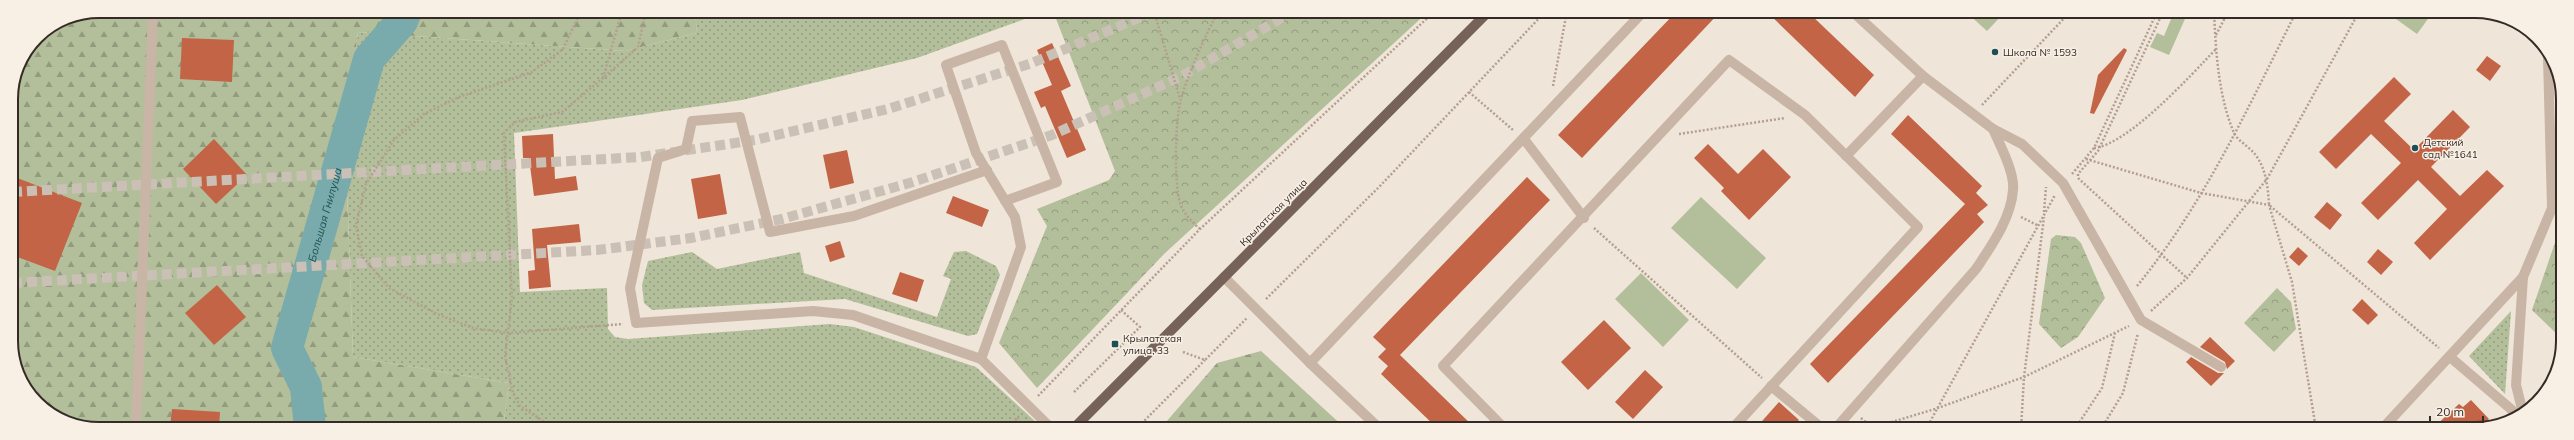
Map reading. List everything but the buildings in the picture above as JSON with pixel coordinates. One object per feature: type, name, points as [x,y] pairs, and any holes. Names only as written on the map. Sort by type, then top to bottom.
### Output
[{"type":"main road","name":"Крылатская улица","points":[[1079,422],[1483,18]]},
{"type":"street","points":[[136,422],[153,18]]},
{"type":"street","points":[[1310,363],[1637,18]]},
{"type":"street","points":[[1860,18],[1924,76],[1993,129],[2022,144],[2048,168],[2063,183],[2141,320],[2221,367]]},
{"type":"street","points":[[982,359],[1021,248],[1015,217],[1005,201],[987,170],[976,154],[946,65],[1002,45],[1057,182],[1005,201]]},
{"type":"street","points":[[1499,422],[1443,366],[1584,218],[1656,137],[1729,60],[1805,115],[1918,227],[1738,422]]},
{"type":"street","points":[[2521,407],[2516,385],[2523,277],[2552,208],[2548,64]]},
{"type":"street","points":[[1846,156],[1924,76]]},
{"type":"street","points":[[987,170],[854,216],[770,232],[740,117],[692,122],[686,149],[658,158],[630,288],[636,323],[813,311],[852,315],[982,359],[1046,422]]},
{"type":"street","points":[[1841,422],[1976,269],[1994,243],[2008,210],[2014,189],[2006,158],[1993,129]]},
{"type":"street","points":[[1524,139],[1584,218]]},
{"type":"street","points":[[1224,277],[1310,363],[1373,422]]},
{"type":"street","points":[[2389,422],[2523,277]]},
{"type":"street","points":[[2450,357],[2514,412]]},
{"type":"street","points":[[1771,386],[1815,422]]},
{"type":"path","points":[[578,18],[563,49],[532,72],[459,97],[424,114],[394,140],[366,184],[356,225],[362,256],[389,288],[437,314],[474,328],[508,333],[636,323]]},
{"type":"path","points":[[603,78],[620,18]]},
{"type":"path","points":[[545,422],[520,406],[513,393],[505,356],[512,298],[504,133],[515,122],[562,112],[638,48],[644,18]]},
{"type":"path","points":[[1156,18],[1181,99]]},
{"type":"path","points":[[1200,229],[1190,219],[1180,204],[1175,168],[1181,99],[1216,18]]},
{"type":"path","points":[[1013,422],[1200,229],[1427,18]]},
{"type":"path","points":[[1143,422],[1380,186],[1540,18]]},
{"type":"path","points":[[1553,87],[1565,18]]},
{"type":"path","points":[[1974,115],[2064,18]]},
{"type":"path","points":[[1929,422],[2038,226],[2044,212],[2063,183],[2086,159],[2094,148],[2155,18]]},
{"type":"path","points":[[2160,18],[2100,148],[2078,174],[2078,178],[2187,278]]},
{"type":"path","points":[[2214,18],[2216,49],[2224,105],[2235,135],[2254,154],[2267,179],[2269,205],[2292,282],[2315,422]]},
{"type":"path","points":[[2215,36],[2225,18]]},
{"type":"path","points":[[2128,297],[2162,255],[2235,135],[2293,18]]},
{"type":"path","points":[[2105,422],[2123,393],[2141,320],[2187,278],[2251,201],[2267,179],[2356,18]]},
{"type":"path","points":[[2094,148],[2100,148],[2114,141],[2147,116],[2216,49]]},
{"type":"path","points":[[1469,92],[1524,139]]},
{"type":"path","points":[[1656,137],[1805,115]]},
{"type":"path","points":[[2086,159],[2200,193],[2269,205],[2450,357]]},
{"type":"path","points":[[2021,422],[2024,377],[2048,168]]},
{"type":"path","points":[[2008,210],[2038,226]]},
{"type":"path","points":[[1584,218],[1771,386]]},
{"type":"path","points":[[1074,392],[1140,327],[1121,310]]},
{"type":"path","points":[[2521,310],[2556,313]]},
{"type":"path","points":[[1892,422],[1935,409],[2024,377],[2115,333],[2102,388],[2080,422]]},
{"type":"path","points":[[1183,352],[1205,360]]},
{"type":"green space","points":[[94,18],[696,18],[697,33],[625,51],[358,32],[345,130],[353,357],[509,383],[504,422],[99,422],[78,419],[58,411],[42,398],[26,377],[22,367],[18,346],[18,99],[24,68],[32,54],[46,38],[58,29],[73,22]]},
{"type":"green space","points":[[696,18],[1028,18],[917,58],[742,100],[514,133],[520,292],[607,288],[608,329],[615,337],[628,339],[830,324],[854,327],[976,367],[1036,422],[504,422],[509,383],[353,357],[345,130],[358,32],[625,51],[697,33]]},
{"type":"green space","points":[[1056,18],[1421,18],[1164,254],[1037,388],[999,343],[1047,226],[1037,209],[1109,180],[1115,171]]},
{"type":"green space","points":[[1973,18],[1999,18],[1987,31]]},
{"type":"green space","points":[[2172,18],[2185,18],[2169,55],[2150,47],[2157,33],[2164,36]]},
{"type":"green space","points":[[2397,18],[2429,18],[2417,34],[2396,19]]},
{"type":"green space","points":[[1701,197],[1766,258],[1737,289],[1671,228]]},
{"type":"green space","points":[[2056,235],[2075,237],[2081,243],[2105,298],[2078,337],[2061,348],[2039,324],[2051,239]]},
{"type":"green space","points":[[2556,240],[2556,333],[2532,310]]},
{"type":"green space","points":[[966,251],[996,266],[1000,275],[977,334],[968,336],[845,299],[652,310],[644,303],[642,285],[648,261],[692,252],[717,269],[800,252],[804,273],[937,317],[951,279],[943,276],[954,252]]},
{"type":"green space","points":[[1641,273],[1689,320],[1663,347],[1615,299]]},
{"type":"green space","points":[[2277,288],[2291,302],[2296,329],[2274,352],[2244,323]]},
{"type":"green space","points":[[2511,311],[2505,394],[2469,356]]},
{"type":"green space","points":[[1261,351],[1338,422],[1166,422],[1217,363]]},
{"type":"waterway","name":"Большая Гнилуша","points":[[309,422],[306,387],[287,348],[369,59],[403,18]]},
{"type":"tunnel","points":[[18,192],[641,157],[755,140],[888,109],[1032,63],[1138,18]]},
{"type":"tunnel","points":[[18,283],[597,250],[691,238],[782,219],[913,182],[1052,135],[1180,77],[1282,18]]},
{"type":"place","name":"Школа № 1593","points":[[1995,52]]},
{"type":"place","name":"Детский сад №1641","points":[[2415,148]]},
{"type":"place","name":"Крылатская улица, 33","points":[[1115,344]]}]
